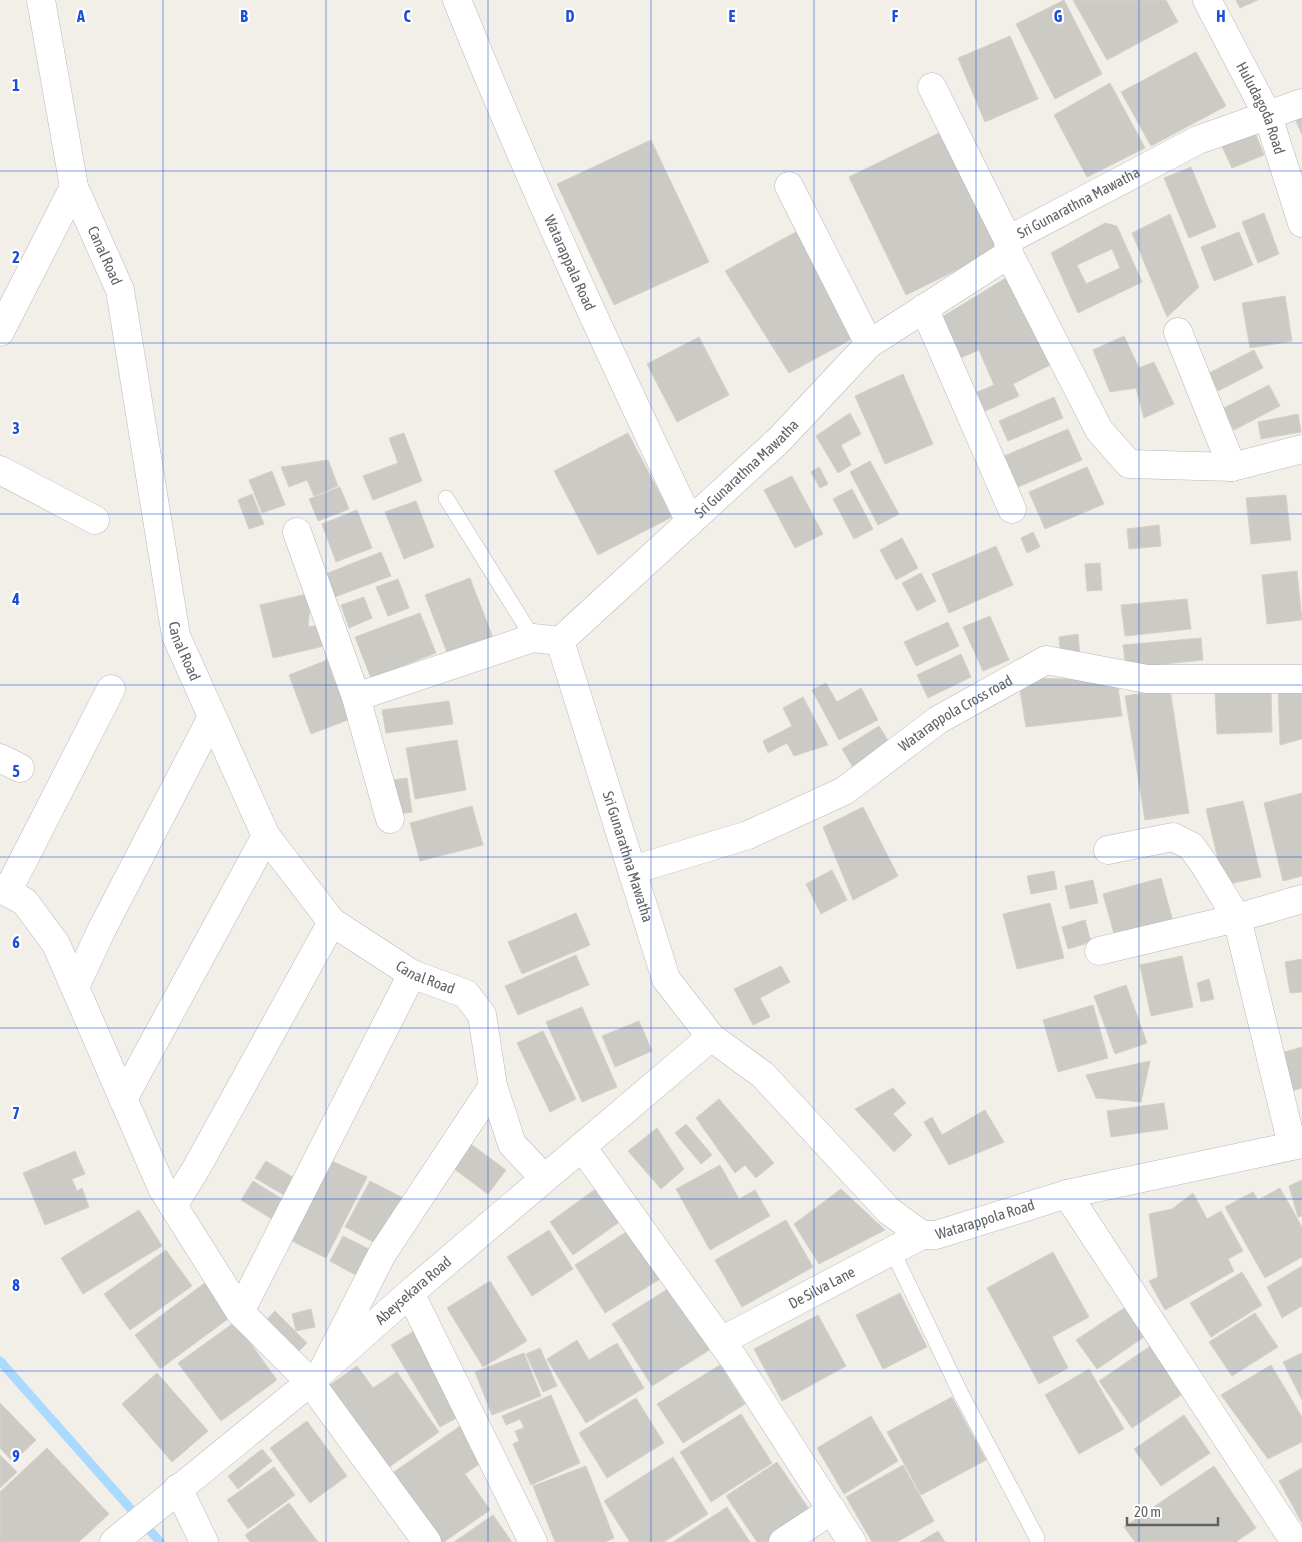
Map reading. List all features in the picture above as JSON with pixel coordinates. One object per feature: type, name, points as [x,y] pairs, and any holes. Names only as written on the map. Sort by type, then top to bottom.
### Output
[{"type":"street","name":"Canal Road","points":[[41,0],[74,187],[120,290],[176,636],[266,836],[332,922],[412,974],[466,994],[482,1015],[493,1086],[512,1144],[544,1178]]},
{"type":"street","name":"Watarappala Road","points":[[457,0],[498,103],[589,308],[690,522]]},
{"type":"street","name":"Huludagoda Road","points":[[1207,0],[1268,116],[1302,223]]},
{"type":"street","points":[[932,87],[1100,430],[1129,464],[1232,467],[1302,450]]},
{"type":"street","name":"Sri Gunarathna Mawatha","points":[[710,1036],[666,979],[560,641],[779,440],[869,344],[924,308],[1009,247],[1198,140],[1302,103]]},
{"type":"street","points":[[789,186],[869,344]]},
{"type":"street","points":[[0,332],[74,187]]},
{"type":"street","points":[[924,308],[1012,509]]},
{"type":"street","points":[[1178,332],[1232,467]]},
{"type":"street","points":[[0,470],[95,520]]},
{"type":"street","points":[[297,532],[356,697],[390,818]]},
{"type":"street","points":[[356,697],[533,638],[560,641]]},
{"type":"street","name":"Watarappola Cross road","points":[[633,870],[748,835],[844,791],[938,720],[1046,660],[1147,679],[1302,679]]},
{"type":"street","points":[[111,689],[4,890],[26,902],[56,944],[162,1188],[240,1312],[317,1375],[427,1542]]},
{"type":"street","points":[[75,988],[212,717]]},
{"type":"street","points":[[123,1099],[266,836]]},
{"type":"street","points":[[1108,850],[1173,837],[1191,846],[1237,918],[1297,1144]]},
{"type":"street","points":[[1099,951],[1237,918],[1302,899]]},
{"type":"street","points":[[173,1206],[202,1158],[332,922]]},
{"type":"street","points":[[240,1312],[412,974]]},
{"type":"street","name":"Abeysekara Road","points":[[116,1540],[317,1375],[710,1036]]},
{"type":"street","name":"Watarappola Road","points":[[710,1036],[763,1075],[889,1211],[922,1235],[936,1235],[1067,1194],[1297,1144]]},
{"type":"street","points":[[317,1375],[382,1254],[493,1086]]},
{"type":"street","points":[[582,1147],[721,1341],[852,1542]]},
{"type":"street","points":[[1067,1194],[1296,1542]]},
{"type":"street","name":"De Silva Lane","points":[[721,1341],[922,1235]]},
{"type":"street","points":[[410,1293],[533,1542]]},
{"type":"street","points":[[173,1492],[204,1542]]},
{"type":"street","points":[[783,1542],[832,1510]]},
{"type":"lane","points":[[446,498],[533,638]]},
{"type":"lane","points":[[892,1250],[960,1392],[1037,1538]]},
{"type":"building","points":[[1064,0],[1102,74],[1055,99],[1016,24]]},
{"type":"building","points":[[1073,0],[1166,0],[1178,22],[1107,60]]},
{"type":"building","points":[[1236,0],[1258,0],[1240,8]]},
{"type":"building","points":[[1010,36],[1038,99],[985,122],[958,58]]},
{"type":"building","points":[[1196,52],[1226,106],[1151,146],[1121,92]]},
{"type":"building","points":[[1110,83],[1145,148],[1087,177],[1054,115]]},
{"type":"building","points":[[1302,117],[1302,135],[1296,121]]},
{"type":"building","points":[[1254,130],[1264,155],[1232,168],[1221,144]]},
{"type":"building","points":[[943,131],[1000,249],[906,295],[849,177]]},
{"type":"building","points":[[651,140],[709,262],[614,305],[557,184]]},
{"type":"building","points":[[1191,167],[1216,227],[1189,238],[1164,178]]},
{"type":"building","points":[[1264,213],[1279,254],[1258,263],[1242,222]]},
{"type":"building","points":[[1170,214],[1199,287],[1167,317],[1132,233]]},
{"type":"building","points":[[1105,223],[1117,226],[1142,282],[1078,313],[1051,253]],"holes":[[[1112,249],[1120,268],[1086,284],[1077,265]]]},
{"type":"building","points":[[801,229],[859,335],[789,373],[725,271]]},
{"type":"building","points":[[1239,232],[1253,265],[1214,281],[1201,247]]},
{"type":"building","points":[[1014,273],[1058,361],[1013,384],[1019,396],[983,412],[975,393],[994,385],[979,350],[960,358],[942,317]]},
{"type":"building","points":[[1285,296],[1292,341],[1250,348],[1242,303]]},
{"type":"building","points":[[1124,336],[1139,368],[1154,362],[1174,404],[1144,418],[1136,388],[1110,392],[1093,350]]},
{"type":"building","points":[[699,337],[729,395],[677,422],[647,364]]},
{"type":"building","points":[[1254,350],[1263,368],[1218,391],[1209,373]]},
{"type":"building","points":[[903,374],[933,444],[885,464],[855,396]]},
{"type":"building","points":[[1269,385],[1280,406],[1234,430],[1222,409]]},
{"type":"building","points":[[1054,397],[1063,418],[1008,441],[999,421]]},
{"type":"building","points":[[850,413],[861,434],[841,445],[851,465],[838,473],[816,436]]},
{"type":"building","points":[[1298,414],[1301,432],[1261,439],[1258,422]]},
{"type":"building","points":[[1068,429],[1082,460],[1018,487],[1004,456]]},
{"type":"building","points":[[404,433],[422,481],[373,500],[363,476],[398,463],[389,438]]},
{"type":"building","points":[[628,433],[672,517],[598,555],[554,471]]},
{"type":"building","points":[[328,460],[338,486],[314,496],[307,480],[289,487],[281,467]]},
{"type":"building","points":[[870,461],[899,514],[878,525],[850,472]]},
{"type":"building","points":[[819,467],[828,484],[820,488],[811,472]]},
{"type":"building","points":[[1087,467],[1104,504],[1045,529],[1029,492]]},
{"type":"building","points":[[272,471],[285,505],[262,513],[249,480]]},
{"type":"building","points":[[792,476],[823,534],[795,548],[764,490]]},
{"type":"building","points":[[340,487],[349,509],[318,521],[309,499]]},
{"type":"building","points":[[852,489],[873,529],[854,539],[833,499]]},
{"type":"building","points":[[252,494],[264,524],[249,529],[238,500]]},
{"type":"building","points":[[1286,495],[1291,540],[1251,544],[1246,498]]},
{"type":"building","points":[[416,501],[434,547],[404,559],[385,512]]},
{"type":"building","points":[[357,510],[372,548],[336,562],[322,524]]},
{"type":"building","points":[[1159,525],[1161,546],[1129,549],[1127,529]]},
{"type":"building","points":[[1033,532],[1040,547],[1027,553],[1021,538]]},
{"type":"building","points":[[902,538],[918,568],[896,580],[880,550]]},
{"type":"building","points":[[996,546],[1013,585],[949,613],[932,574]]},
{"type":"building","points":[[381,552],[391,576],[332,598],[323,575]]},
{"type":"building","points":[[1100,563],[1102,590],[1087,591],[1085,564]]},
{"type":"building","points":[[1297,571],[1302,620],[1267,624],[1262,575]]},
{"type":"building","points":[[921,573],[936,601],[917,611],[902,583]]},
{"type":"building","points":[[470,578],[496,646],[451,663],[425,595]]},
{"type":"building","points":[[398,579],[409,608],[388,616],[376,587]]},
{"type":"building","points":[[311,593],[308,627],[319,625],[324,646],[273,658],[260,605]]},
{"type":"building","points":[[364,597],[372,618],[349,628],[341,605]]},
{"type":"building","points":[[1187,599],[1191,629],[1125,636],[1121,605]]},
{"type":"building","points":[[420,613],[436,653],[371,678],[355,637]]},
{"type":"building","points":[[990,616],[1009,660],[983,671],[963,627]]},
{"type":"building","points":[[948,622],[959,646],[916,666],[904,642]]},
{"type":"building","points":[[1078,634],[1080,656],[1061,658],[1059,637]]},
{"type":"building","points":[[1201,638],[1203,660],[1126,668],[1123,645]]},
{"type":"building","points":[[961,654],[971,677],[928,698],[917,675]]},
{"type":"building","points":[[327,660],[350,719],[311,734],[289,675]]},
{"type":"building","points":[[1018,678],[1117,680],[1122,716],[1026,727]]},
{"type":"building","points":[[826,683],[837,702],[861,688],[878,720],[839,740],[812,690]]},
{"type":"building","points":[[1302,686],[1302,739],[1280,745],[1278,687]]},
{"type":"building","points":[[1170,689],[1189,813],[1145,820],[1125,696]]},
{"type":"building","points":[[1271,690],[1272,732],[1217,734],[1215,692]]},
{"type":"building","points":[[803,697],[828,745],[794,756],[787,743],[768,753],[763,741],[792,726],[783,708]]},
{"type":"building","points":[[449,701],[453,724],[386,733],[382,710]]},
{"type":"building","points":[[879,726],[892,747],[854,769],[842,749]]},
{"type":"building","points":[[457,740],[466,790],[415,799],[406,748]]},
{"type":"building","points":[[407,778],[412,812],[399,814],[394,780]]},
{"type":"building","points":[[1302,793],[1302,876],[1283,881],[1264,803]]},
{"type":"building","points":[[1243,801],[1261,877],[1224,885],[1206,809]]},
{"type":"building","points":[[472,806],[483,845],[420,861],[410,823]]},
{"type":"building","points":[[863,807],[898,876],[853,900],[823,827]]},
{"type":"building","points":[[832,870],[847,900],[821,914],[806,884]]},
{"type":"building","points":[[1054,871],[1057,889],[1031,894],[1027,876]]},
{"type":"building","points":[[1161,878],[1174,925],[1116,941],[1103,894]]},
{"type":"building","points":[[1093,880],[1098,903],[1070,909],[1065,886]]},
{"type":"building","points":[[1050,903],[1064,958],[1017,969],[1003,914]]},
{"type":"building","points":[[576,913],[590,945],[522,974],[508,942]]},
{"type":"building","points":[[1085,920],[1091,942],[1068,949],[1062,927]]},
{"type":"building","points":[[576,955],[589,985],[518,1015],[505,986]]},
{"type":"building","points":[[1182,956],[1193,1007],[1151,1016],[1140,965]]},
{"type":"building","points":[[1302,959],[1302,992],[1290,993],[1285,962]]},
{"type":"building","points":[[781,966],[790,982],[760,998],[770,1017],[753,1025],[734,989]]},
{"type":"building","points":[[1209,979],[1214,999],[1201,1002],[1197,983]]},
{"type":"building","points":[[1126,985],[1147,1043],[1115,1054],[1094,996]]},
{"type":"building","points":[[1093,1005],[1108,1058],[1058,1072],[1043,1020]]},
{"type":"building","points":[[582,1007],[617,1087],[582,1102],[546,1022]]},
{"type":"building","points":[[639,1021],[652,1051],[615,1067],[602,1036]]},
{"type":"building","points":[[543,1031],[576,1099],[550,1112],[517,1043]]},
{"type":"building","points":[[1302,1047],[1302,1088],[1288,1092],[1278,1054]]},
{"type":"building","points":[[1150,1061],[1141,1102],[1096,1098],[1086,1075]]},
{"type":"building","points":[[893,1088],[906,1103],[893,1114],[912,1135],[894,1152],[855,1109]]},
{"type":"building","points":[[719,1099],[774,1163],[756,1178],[745,1165],[735,1173],[696,1118]]},
{"type":"building","points":[[1164,1103],[1168,1129],[1111,1137],[1107,1111]]},
{"type":"building","points":[[985,1110],[1004,1142],[949,1165],[924,1122],[932,1117],[942,1135]]},
{"type":"building","points":[[686,1124],[712,1155],[701,1164],[675,1133]]},
{"type":"building","points":[[657,1128],[684,1169],[661,1189],[628,1151]]},
{"type":"building","points":[[464,1139],[506,1170],[488,1194],[446,1163]]},
{"type":"building","points":[[75,1151],[85,1174],[72,1179],[77,1191],[82,1188],[89,1207],[45,1225],[23,1173]]},
{"type":"building","points":[[266,1161],[299,1181],[289,1198],[255,1178]]},
{"type":"building","points":[[332,1161],[367,1177],[326,1258],[292,1241]]},
{"type":"building","points":[[720,1165],[739,1199],[755,1190],[770,1216],[710,1250],[676,1189]]},
{"type":"building","points":[[1302,1180],[1302,1216],[1298,1217],[1289,1186]]},
{"type":"building","points":[[253,1181],[292,1205],[280,1224],[241,1200]]},
{"type":"building","points":[[370,1181],[405,1199],[381,1246],[345,1227]]},
{"type":"building","points":[[601,1185],[625,1218],[573,1255],[550,1222]]},
{"type":"building","points":[[1280,1188],[1302,1227],[1302,1257],[1265,1278],[1225,1207],[1253,1192],[1258,1200]]},
{"type":"building","points":[[841,1189],[885,1230],[819,1264],[794,1224]]},
{"type":"building","points":[[1193,1193],[1207,1219],[1221,1211],[1243,1251],[1228,1259],[1234,1271],[1165,1310],[1149,1281],[1158,1277],[1149,1214],[1172,1209]]},
{"type":"building","points":[[139,1210],[162,1246],[83,1294],[61,1258]]},
{"type":"building","points":[[786,1220],[813,1267],[742,1307],[715,1260]]},
{"type":"building","points":[[634,1227],[665,1276],[605,1313],[575,1265]]},
{"type":"building","points":[[549,1230],[573,1269],[532,1296],[507,1257]]},
{"type":"building","points":[[343,1236],[375,1252],[361,1278],[330,1261]]},
{"type":"building","points":[[166,1250],[192,1286],[130,1330],[104,1294]]},
{"type":"building","points":[[1053,1252],[1089,1317],[1052,1337],[1068,1368],[1039,1384],[987,1288]]},
{"type":"building","points":[[1302,1266],[1302,1306],[1282,1318],[1267,1287]]},
{"type":"building","points":[[1242,1272],[1262,1305],[1211,1337],[1190,1303]]},
{"type":"building","points":[[210,1279],[236,1313],[160,1369],[135,1335]]},
{"type":"building","points":[[490,1281],[527,1341],[483,1367],[447,1308]]},
{"type":"building","points":[[671,1287],[711,1349],[652,1386],[612,1324]]},
{"type":"building","points":[[900,1293],[927,1347],[883,1369],[856,1315]]},
{"type":"building","points":[[1124,1308],[1144,1337],[1097,1369],[1076,1340]]},
{"type":"building","points":[[311,1309],[315,1327],[296,1331],[292,1314]]},
{"type":"building","points":[[275,1311],[307,1343],[290,1360],[258,1329]]},
{"type":"building","points":[[1255,1313],[1278,1347],[1232,1376],[1209,1342]]},
{"type":"building","points":[[818,1315],[846,1366],[782,1401],[754,1349]]},
{"type":"building","points":[[235,1322],[277,1380],[221,1421],[178,1363]]},
{"type":"building","points":[[414,1331],[464,1414],[440,1427],[391,1345]]},
{"type":"building","points":[[577,1340],[589,1360],[617,1343],[644,1388],[586,1423],[547,1359]]},
{"type":"building","points":[[1155,1343],[1187,1391],[1132,1428],[1099,1381]]},
{"type":"building","points":[[540,1348],[557,1386],[543,1392],[526,1354]]},
{"type":"building","points":[[524,1353],[541,1396],[492,1415],[475,1372]]},
{"type":"building","points":[[1302,1353],[1302,1400],[1283,1362]]},
{"type":"building","points":[[720,1365],[745,1404],[683,1443],[657,1404]]},
{"type":"building","points":[[1271,1365],[1302,1417],[1302,1442],[1268,1459],[1221,1395]]},
{"type":"building","points":[[357,1366],[373,1388],[397,1372],[439,1432],[385,1470],[327,1387]]},
{"type":"building","points":[[1089,1369],[1124,1429],[1079,1454],[1045,1395]]},
{"type":"building","points":[[157,1373],[208,1431],[172,1462],[122,1404]]},
{"type":"building","points":[[551,1395],[580,1463],[531,1485],[513,1444],[519,1441],[515,1431],[524,1428],[520,1419],[506,1425],[502,1416]]},
{"type":"building","points":[[952,1397],[986,1460],[921,1495],[887,1432]]},
{"type":"building","points":[[636,1398],[664,1443],[607,1478],[579,1433]]},
{"type":"building","points":[[0,1403],[36,1440],[13,1462],[0,1448]]},
{"type":"building","points":[[741,1414],[772,1463],[711,1502],[680,1452]]},
{"type":"building","points":[[1184,1415],[1210,1453],[1161,1486],[1134,1449]]},
{"type":"building","points":[[871,1416],[898,1461],[844,1494],[817,1448]]},
{"type":"building","points":[[307,1421],[347,1476],[310,1503],[270,1448]]},
{"type":"building","points":[[463,1424],[488,1458],[465,1474],[490,1510],[444,1542],[438,1542],[391,1474]]},
{"type":"building","points":[[47,1448],[109,1514],[79,1542],[0,1542],[0,1492]]},
{"type":"building","points":[[262,1449],[272,1461],[238,1489],[228,1476]]},
{"type":"building","points":[[0,1455],[17,1472],[0,1488]]},
{"type":"building","points":[[673,1457],[708,1514],[664,1542],[630,1542],[604,1501]]},
{"type":"building","points":[[777,1462],[813,1515],[773,1542],[757,1542],[726,1496]]},
{"type":"building","points":[[903,1465],[934,1521],[897,1542],[872,1542],[846,1497]]},
{"type":"building","points":[[586,1466],[614,1538],[605,1542],[555,1542],[533,1486]]},
{"type":"building","points":[[1214,1466],[1256,1528],[1236,1542],[1135,1542],[1124,1527]]},
{"type":"building","points":[[274,1467],[295,1495],[248,1529],[227,1500]]},
{"type":"building","points":[[1302,1468],[1302,1523],[1279,1481]]},
{"type":"building","points":[[289,1503],[318,1542],[250,1542],[245,1535]]},
{"type":"building","points":[[727,1507],[750,1542],[673,1542]]},
{"type":"building","points":[[493,1515],[512,1542],[454,1542]]},
{"type":"building","points":[[938,1531],[945,1542],[920,1542]]},
{"type":"waterway","points":[[0,1361],[160,1542]]}]
